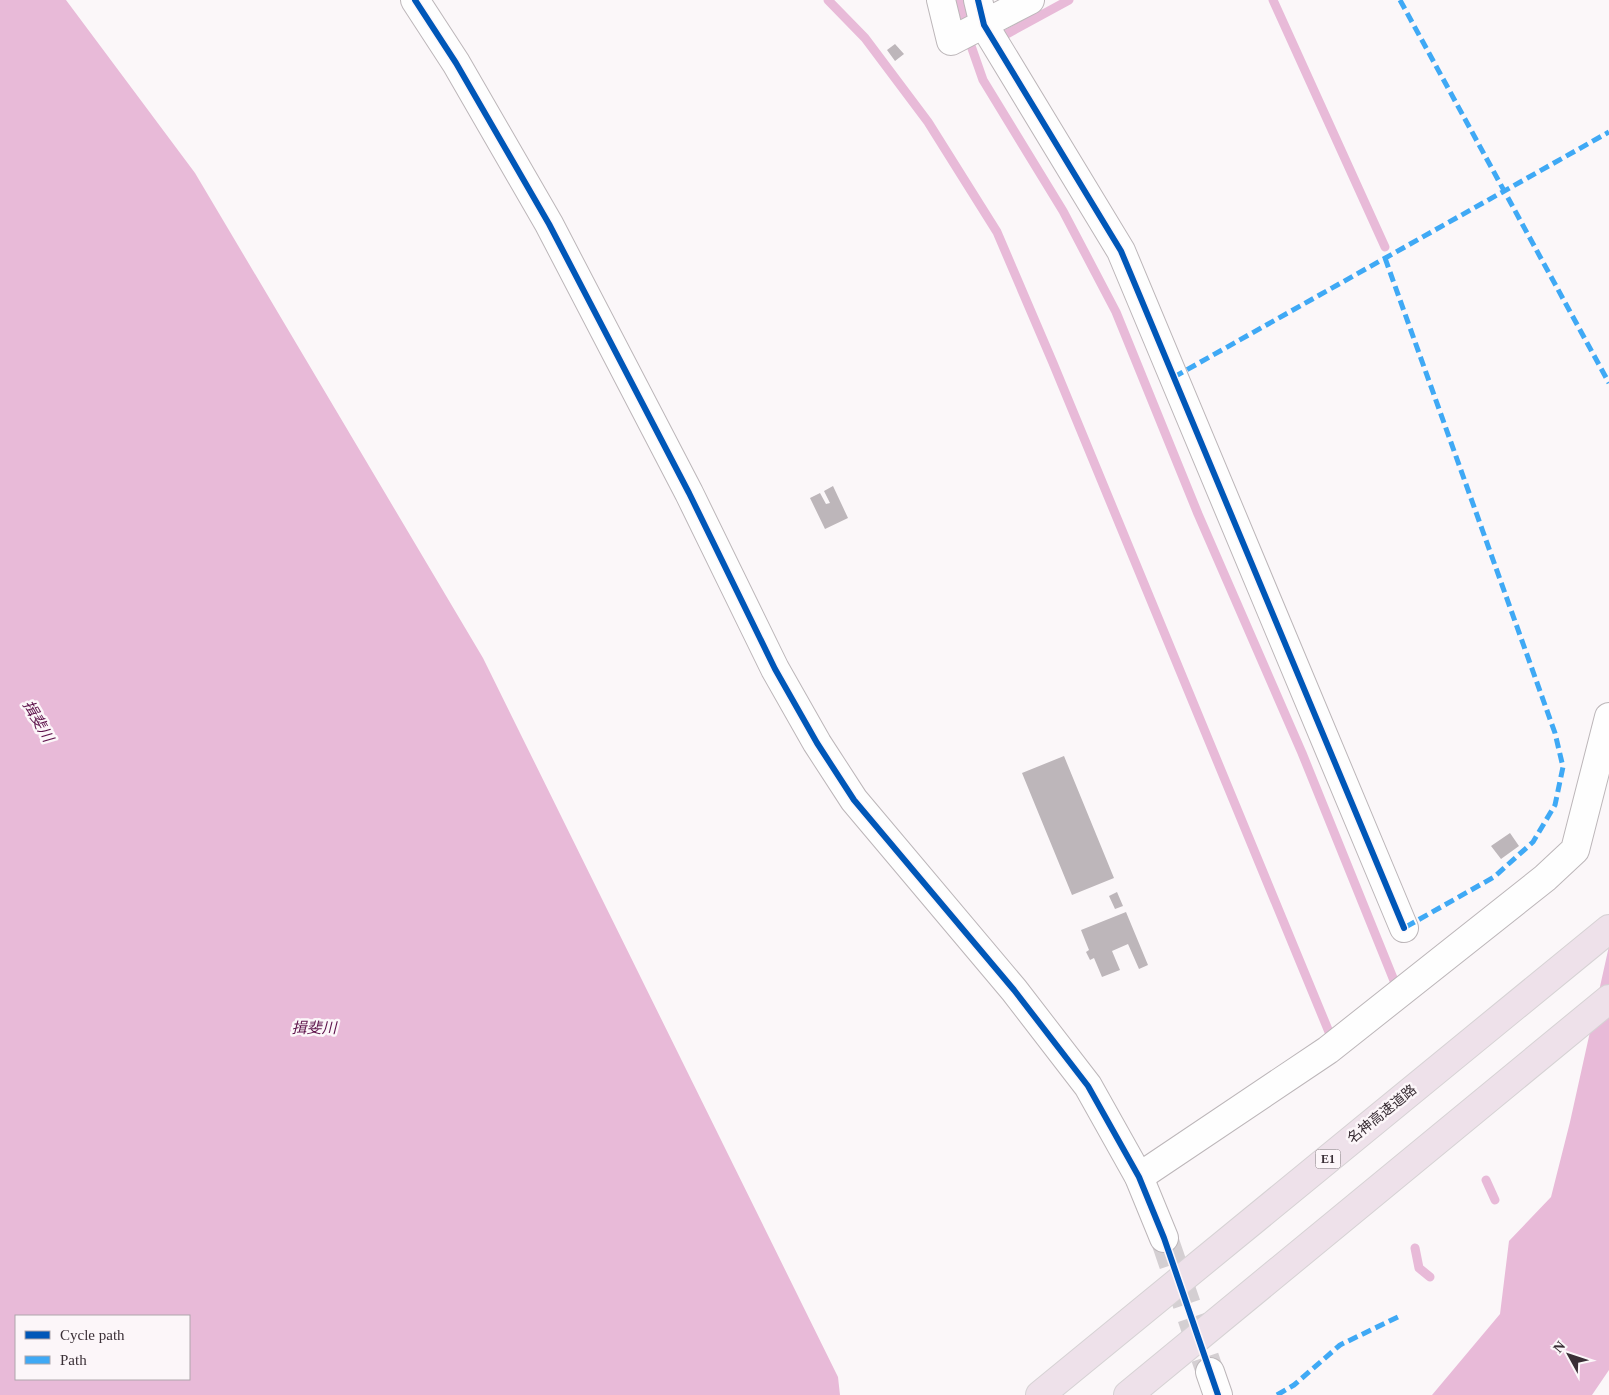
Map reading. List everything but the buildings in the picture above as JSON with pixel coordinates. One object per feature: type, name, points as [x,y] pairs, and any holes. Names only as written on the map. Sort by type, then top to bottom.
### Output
[{"type":"highway","name":"名神高速道路","points":[[1043,1392],[1609,929]]},
{"type":"highway","points":[[1128,1395],[1609,999]]},
{"type":"street","points":[[416,0],[456,63],[549,224],[689,493],[775,669],[817,743],[854,800],[1014,990],[1088,1086],[1139,1176],[1164,1238]]},
{"type":"street","points":[[941,0],[951,41],[981,13],[1030,0]]},
{"type":"street","points":[[981,13],[1121,251],[1404,928]]},
{"type":"street","points":[[1139,1176],[1328,1050],[1545,878],[1575,850],[1609,717]]},
{"type":"water","name":"揖斐川","points":[[0,0],[66,0],[195,173],[483,658],[838,1377],[840,1395],[0,1395]]},
{"type":"water","points":[[1609,946],[1609,1370],[1592,1395],[1432,1395],[1500,1314],[1509,1241],[1551,1197],[1570,1122]]},
{"type":"waterway","points":[[828,0],[865,38],[928,122],[997,232],[1053,363],[1329,1032]]},
{"type":"waterway","points":[[960,0],[966,22]]},
{"type":"waterway","points":[[1005,35],[1069,0]]},
{"type":"waterway","points":[[1273,0],[1385,247]]},
{"type":"waterway","points":[[969,40],[983,80],[1063,211],[1116,312],[1198,514],[1302,753],[1395,983]]},
{"type":"waterway","points":[[1486,1180],[1495,1200]]},
{"type":"waterway","points":[[1415,1248],[1419,1268],[1430,1277]]},
{"type":"tunnel","points":[[1164,1238],[1210,1372]]},
{"type":"marked path","points":[[1400,0],[1609,383]]},
{"type":"marked path","points":[[1174,377],[1609,132]]},
{"type":"marked path","points":[[1385,258],[1555,733],[1563,767],[1555,805],[1533,842],[1494,877],[1404,928]]},
{"type":"marked path","points":[[1277,1395],[1294,1385],[1340,1345],[1402,1315]]},
{"type":"cycle path","points":[[415,0],[456,63],[549,224],[689,493],[775,669],[817,743],[854,800],[1014,990],[1088,1086],[1139,1177],[1164,1238],[1218,1395]]},
{"type":"cycle path","points":[[978,0],[984,25],[1121,251],[1404,928]]}]
